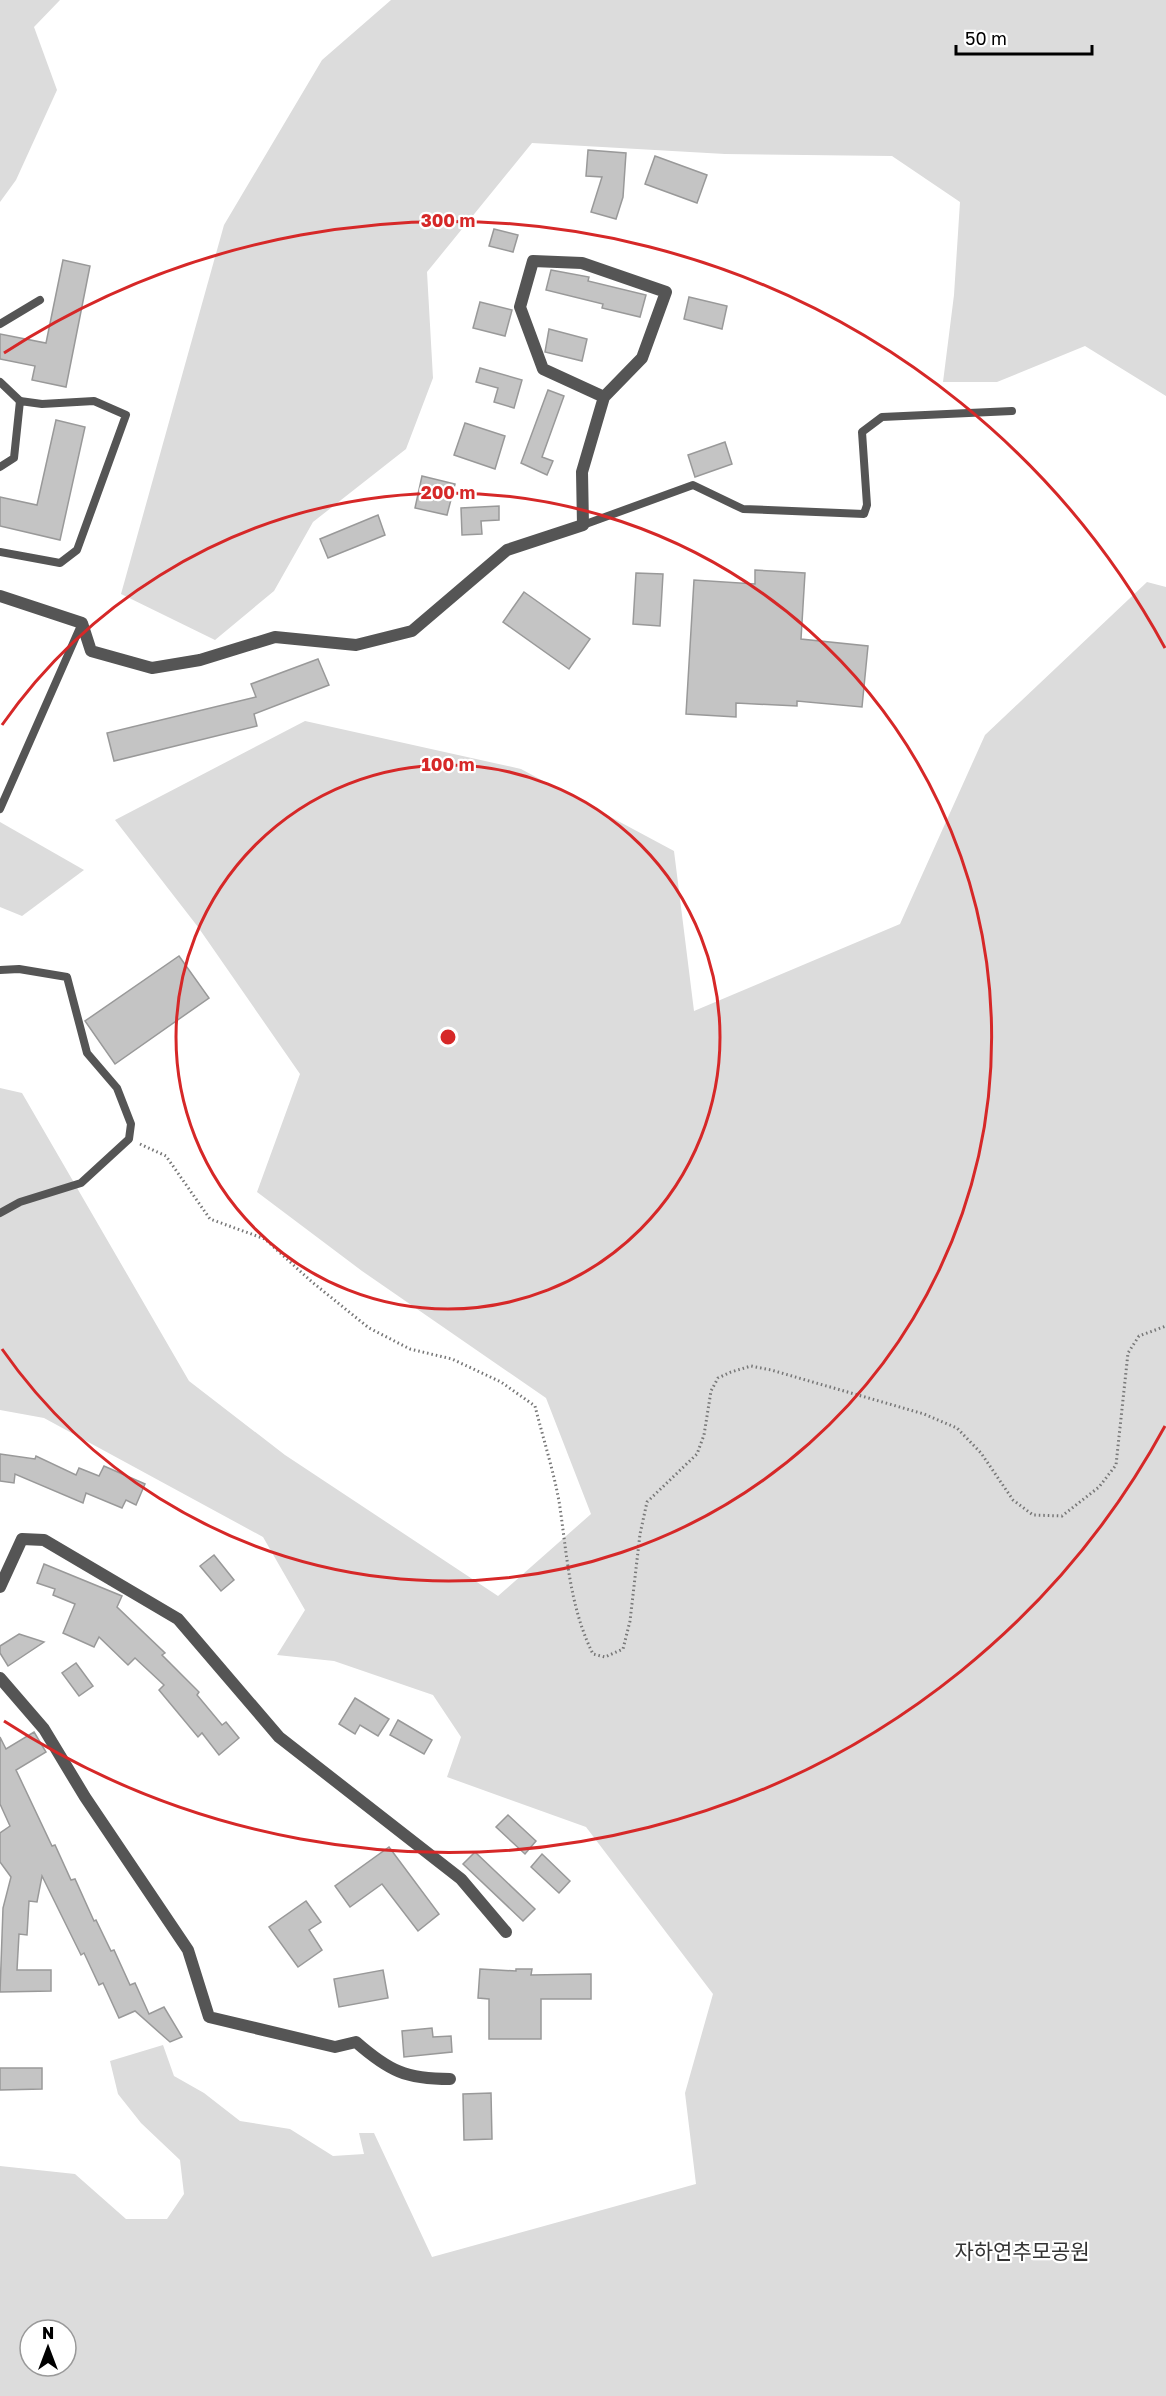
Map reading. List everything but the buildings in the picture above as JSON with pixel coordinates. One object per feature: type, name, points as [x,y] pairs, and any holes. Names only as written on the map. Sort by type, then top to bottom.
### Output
[{"type":"street","points":[[0,597],[82,623],[91,651],[152,669],[200,660],[275,636],[357,645],[412,631],[507,550],[583,525],[582,472],[604,397],[642,358],[666,292],[582,263],[533,261],[520,307],[543,369],[604,397]]},
{"type":"street","points":[[0,1587],[22,1539],[44,1540],[178,1619],[279,1737],[461,1879],[506,1932]]},
{"type":"street","points":[[0,1678],[44,1729],[85,1797],[188,1950],[209,2017],[335,2047],[357,2042],[383,2066],[422,2079],[450,2079]]},
{"type":"lane","points":[[0,324],[40,300]]},
{"type":"lane","points":[[0,382],[20,400],[42,404],[94,400],[126,415],[77,550],[60,563],[0,552]]},
{"type":"lane","points":[[0,467],[14,458],[20,400]]},
{"type":"lane","points":[[583,525],[693,485],[743,509],[864,514],[867,505],[862,432],[882,417],[1012,411]]},
{"type":"lane","points":[[0,810],[82,623]]},
{"type":"lane","points":[[0,970],[19,969],[68,977],[87,1053],[117,1088],[131,1124],[129,1139],[81,1183],[20,1202],[0,1213]]},
{"type":"path","points":[[129,1139],[166,1156],[210,1219],[266,1239],[312,1282],[369,1328],[410,1349],[452,1359],[501,1382],[535,1406],[558,1500],[567,1572],[586,1640],[593,1654],[605,1657],[623,1649],[647,1502],[697,1454],[704,1435],[711,1391],[718,1378],[751,1366],[935,1419],[957,1428],[981,1453],[1013,1500],[1026,1510],[1033,1515],[1062,1516],[1099,1488],[1116,1465],[1128,1353],[1139,1336],[1166,1326]]},
{"type":"green space","points":[[0,0],[60,0],[34,27],[57,90],[16,180],[0,202]]},
{"type":"green space","points":[[391,0],[1166,0],[1166,396],[1085,346],[997,382],[943,382],[954,295],[960,202],[892,156],[725,154],[532,143],[427,272],[433,378],[406,449],[313,522],[274,591],[215,640],[121,594],[224,225],[322,60]]},
{"type":"green space","name":"자하연추모공원","points":[[1147,582],[1166,587],[1166,2396],[0,2396],[0,2166],[75,2174],[126,2219],[167,2219],[184,2194],[180,2160],[141,2123],[118,2094],[110,2061],[163,2045],[174,2076],[204,2093],[240,2121],[290,2129],[333,2156],[364,2154],[359,2133],[374,2133],[432,2257],[696,2184],[685,2093],[713,1994],[586,1827],[447,1777],[461,1737],[433,1695],[334,1661],[277,1655],[305,1610],[263,1537],[44,1418],[0,1410],[0,1088],[22,1093],[189,1381],[285,1455],[498,1596],[591,1514],[546,1398],[362,1271],[257,1192],[300,1074],[198,927],[115,820],[305,721],[521,769],[674,851],[694,1011],[900,924],[985,735]]},
{"type":"green space","points":[[0,822],[84,870],[22,916],[0,907]]}]
